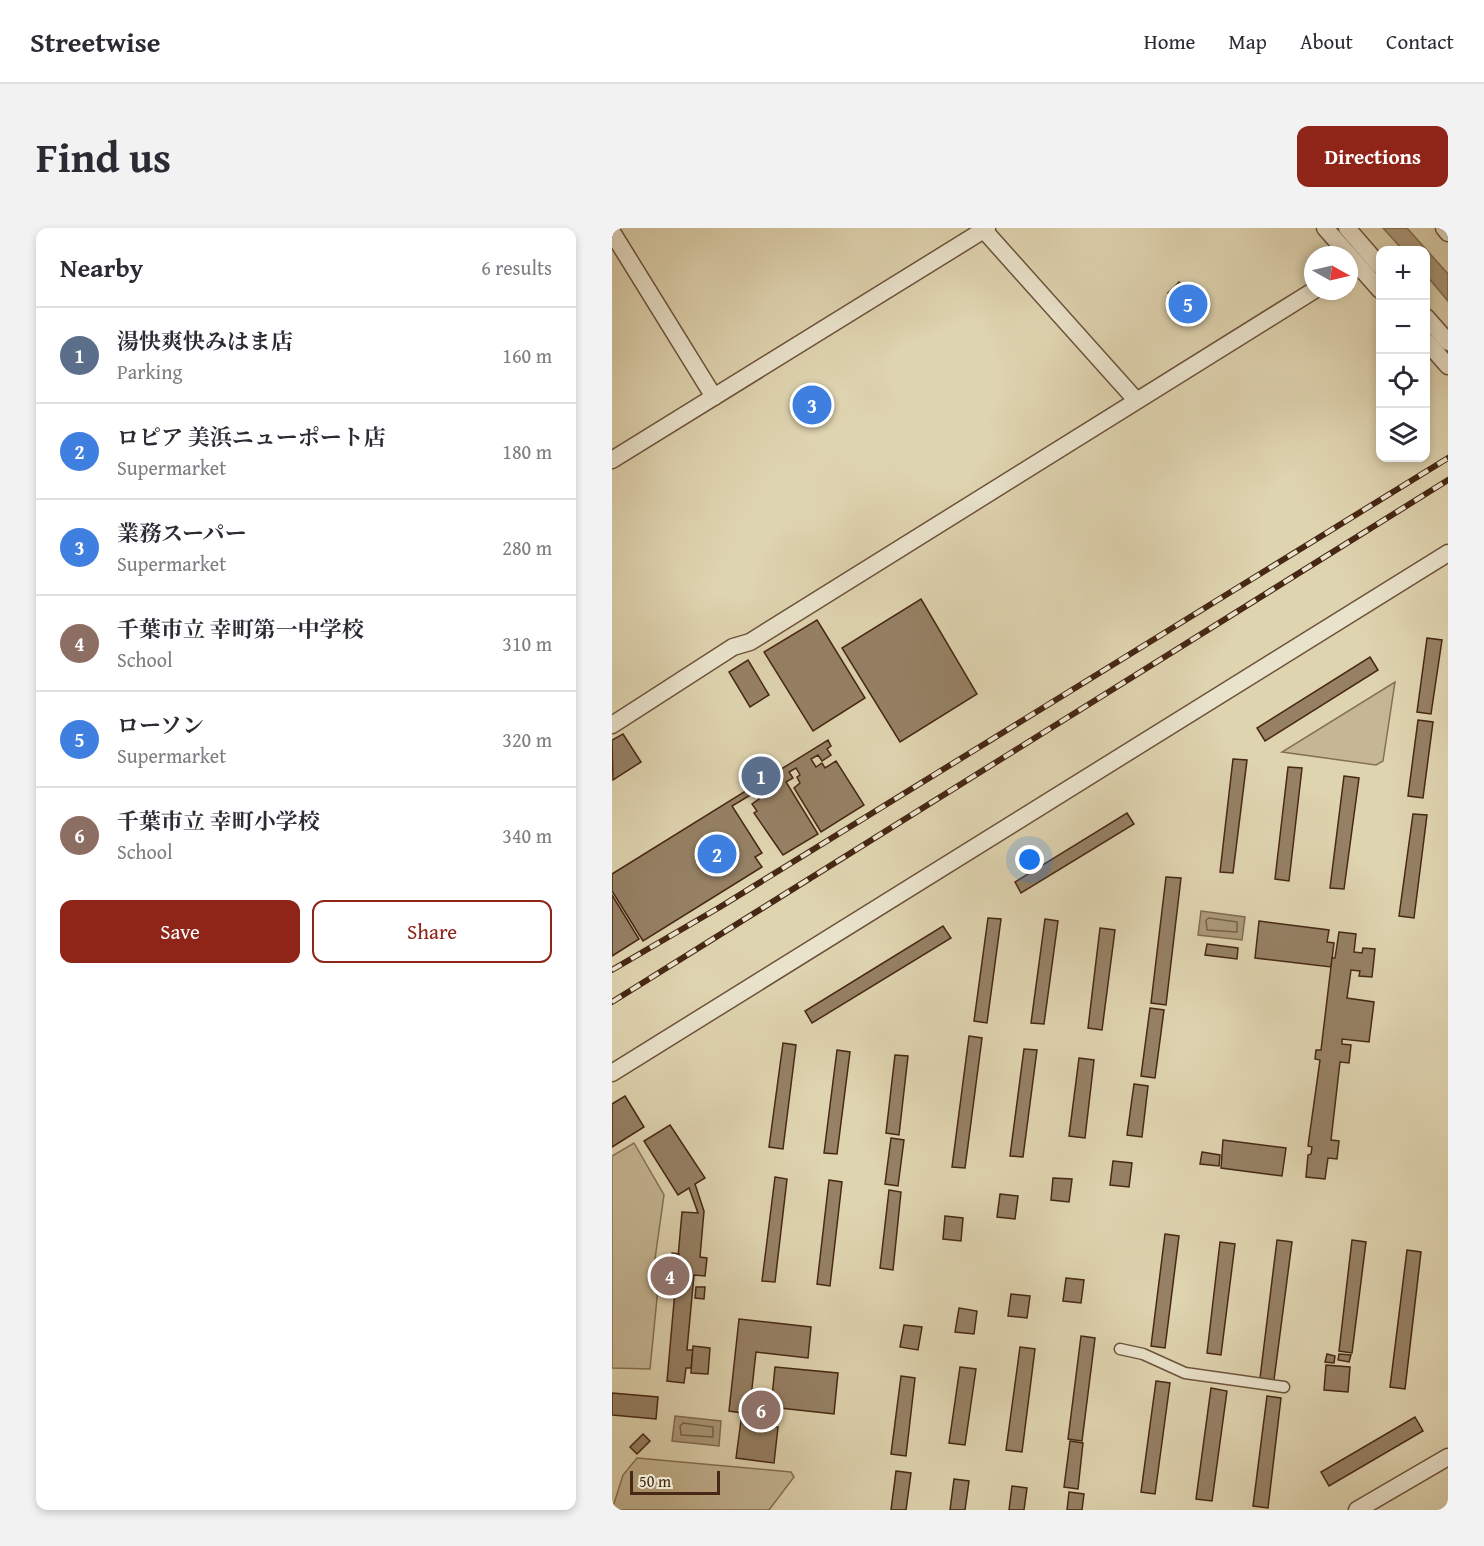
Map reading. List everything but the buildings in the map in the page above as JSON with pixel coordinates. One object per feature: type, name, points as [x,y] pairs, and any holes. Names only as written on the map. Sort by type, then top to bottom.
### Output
[{"type":"street","points":[[1325,228],[1359,261],[1376,284]]},
{"type":"street","points":[[1347,228],[1359,261]]},
{"type":"street","points":[[1444,228],[1448,233]]},
{"type":"street","points":[[612,460],[984,229],[1136,400]]},
{"type":"street","points":[[612,232],[714,397]]},
{"type":"street","points":[[612,725],[733,647],[750,642],[1304,297]]},
{"type":"street","points":[[1430,322],[1448,342]]},
{"type":"street","points":[[1430,346],[1448,366]]},
{"type":"street","points":[[612,1073],[1448,553]]},
{"type":"street","points":[[1120,1349],[1143,1354],[1185,1373],[1284,1387]]},
{"type":"street","points":[[1357,1510],[1448,1457]]},
{"type":"shaded area","points":[[1395,682],[1383,761],[1376,765],[1282,752]]},
{"type":"shaded area","points":[[634,1143],[664,1195],[653,1273],[659,1278],[650,1369],[612,1368],[612,1156]]},
{"type":"shaded area","points":[[637,1458],[791,1472],[794,1477],[769,1510],[612,1510],[623,1475]]},
{"type":"water","points":[[1383,228],[1407,228],[1423,246],[1399,246]]},
{"type":"water","points":[[1430,254],[1448,274],[1448,301],[1430,280]]},
{"type":"water","points":[[1201,911],[1245,917],[1242,940],[1198,935]]},
{"type":"water","points":[[675,1416],[721,1421],[719,1446],[672,1441]]},
{"type":"railway","points":[[612,970],[720,907],[1448,458]]},
{"type":"railway","points":[[612,1002],[1448,480]]},
{"type":"place","name":"ローソン","points":[[1188,304]]},
{"type":"place","name":"業務スーパー","points":[[812,405]]},
{"type":"place","name":"湯快爽快みはま店","points":[[761,776]]},
{"type":"place","name":"ロピア 美浜ニューポート店","points":[[717,854]]},
{"type":"place","name":"千葉市立 幸町第一中学校","points":[[670,1276]]},
{"type":"place","name":"千葉市立 幸町小学校","points":[[761,1410]]}]
